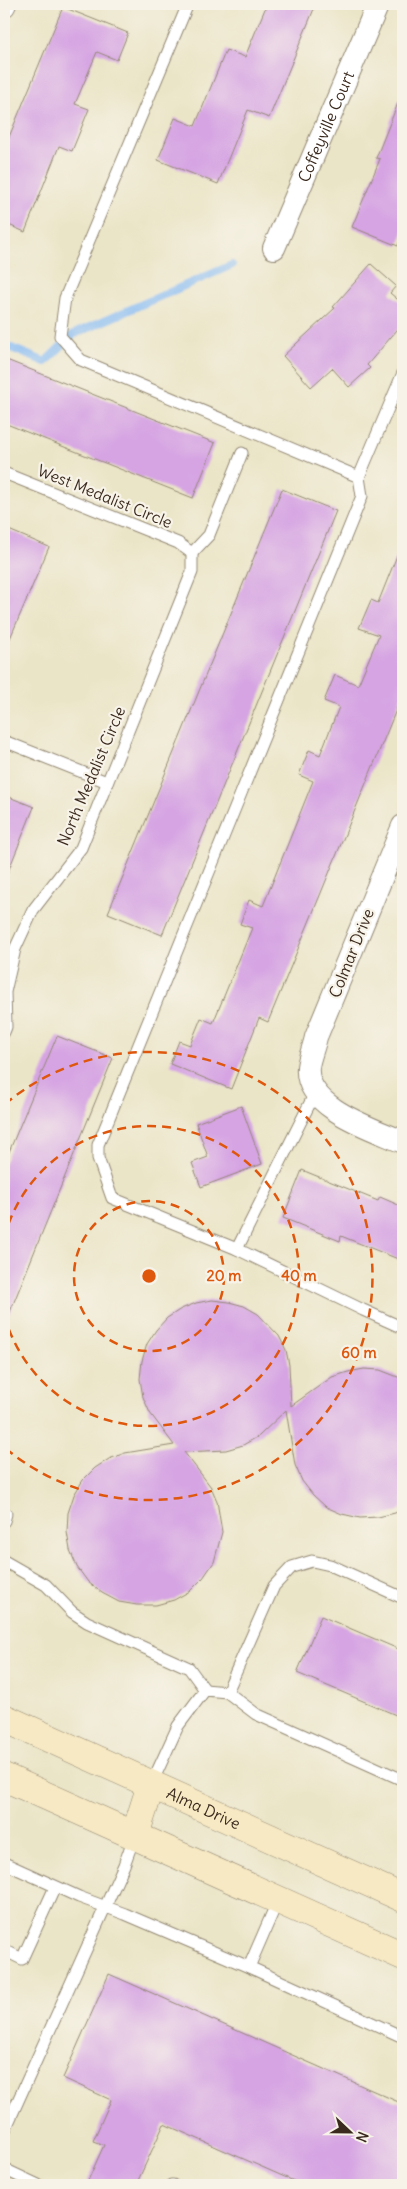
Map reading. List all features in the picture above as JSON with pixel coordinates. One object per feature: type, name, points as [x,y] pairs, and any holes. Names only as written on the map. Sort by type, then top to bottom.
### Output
[{"type":"main road","name":"Alma Drive","points":[[4,1718],[403,1898]]},
{"type":"main road","points":[[4,1777],[135,1834],[403,1956]]},
{"type":"main road","points":[[135,1834],[151,1785]]},
{"type":"street","name":"Coffeyville Court","points":[[274,248],[378,4]]},
{"type":"street","name":"Colmar Drive","points":[[313,1087],[308,1068],[316,1037],[403,826]]},
{"type":"street","points":[[313,1087],[324,1102],[351,1119],[403,1142]]},
{"type":"lane","points":[[188,4],[65,298],[60,336],[81,360],[359,477]]},
{"type":"lane","points":[[403,372],[359,477],[362,496],[98,1145],[98,1158],[112,1198],[237,1249],[403,1328]]},
{"type":"lane","points":[[192,553],[209,534],[242,453]]},
{"type":"lane","name":"West Medalist Circle","points":[[4,473],[178,543],[192,553]]},
{"type":"lane","name":"North Medalist Circle","points":[[4,1032],[6,1027],[4,992],[15,950],[33,910],[81,848],[192,572],[192,553]]},
{"type":"lane","points":[[4,741],[107,782]]},
{"type":"lane","points":[[237,1249],[313,1087]]},
{"type":"lane","points":[[4,1561],[46,1585],[72,1612],[87,1622],[189,1668],[205,1690],[227,1692],[256,1714],[403,1780]]},
{"type":"lane","points":[[227,1692],[274,1586],[292,1567],[312,1561],[330,1565],[403,1598]]},
{"type":"lane","points":[[151,1785],[178,1726],[205,1690]]},
{"type":"lane","points":[[4,2132],[124,1865],[135,1834]]},
{"type":"lane","points":[[4,1863],[55,1887],[249,1967],[403,2037]]},
{"type":"lane","points":[[4,1950],[22,1959],[55,1887]]},
{"type":"lane","points":[[249,1967],[279,1900]]},
{"type":"lane","points":[[4,2169],[38,2185]]},
{"type":"building","points":[[267,4],[316,4],[269,118],[248,110],[218,184],[158,160],[175,118],[195,126],[226,50],[245,57]]},
{"type":"building","points":[[63,7],[128,33],[117,60],[97,52],[75,104],[89,109],[72,151],[59,146],[25,232],[4,223],[4,149]]},
{"type":"building","points":[[402,93],[403,232],[398,246],[352,227],[380,159],[376,158]]},
{"type":"building","points":[[371,264],[396,286],[390,293],[403,304],[403,323],[367,365],[370,368],[349,387],[332,368],[311,387],[283,356],[335,308],[333,307]]},
{"type":"building","points":[[4,359],[215,443],[193,498],[4,423]]},
{"type":"building","points":[[282,489],[336,511],[162,935],[108,913]]},
{"type":"building","points":[[4,528],[49,547],[5,650],[4,650]]},
{"type":"building","points":[[402,543],[403,693],[268,1022],[259,1018],[231,1089],[170,1064],[179,1041],[190,1045],[201,1018],[213,1023],[252,928],[240,924],[249,900],[263,906],[313,781],[299,775],[309,750],[320,755],[339,707],[324,701],[335,675],[358,685],[379,635],[359,628],[371,600],[378,603]]},
{"type":"building","points":[[4,795],[34,807],[5,879],[4,879]]},
{"type":"building","points":[[57,1036],[113,1058],[5,1324],[4,1164]]},
{"type":"building","points":[[241,1106],[262,1164],[201,1187],[192,1163],[208,1157],[196,1123]]},
{"type":"building","points":[[302,1170],[378,1201],[380,1197],[403,1207],[403,1261],[341,1236],[340,1241],[283,1218]]},
{"type":"building","points":[[212,1300],[244,1306],[258,1314],[279,1336],[286,1350],[289,1365],[291,1406],[332,1377],[348,1372],[364,1369],[380,1370],[403,1379],[403,1508],[395,1513],[378,1517],[360,1518],[342,1514],[326,1507],[302,1481],[295,1465],[286,1410],[259,1436],[243,1445],[226,1450],[184,1452],[211,1487],[217,1501],[222,1532],[214,1562],[203,1578],[190,1591],[174,1600],[156,1605],[137,1605],[119,1602],[102,1593],[88,1582],[77,1567],[70,1550],[67,1532],[68,1513],[74,1495],[83,1480],[95,1468],[109,1459],[125,1453],[174,1445],[150,1413],[143,1397],[140,1379],[142,1361],[147,1344],[167,1318],[181,1309],[196,1303]]},
{"type":"building","points":[[321,1616],[403,1651],[403,1718],[297,1673]]},
{"type":"building","points":[[109,1974],[403,2104],[403,2185],[303,2185],[164,2124],[136,2185],[86,2185],[104,2145],[93,2141],[111,2100],[63,2078]]},
{"type":"waterway","points":[[4,345],[45,362],[74,334],[232,265]]}]
